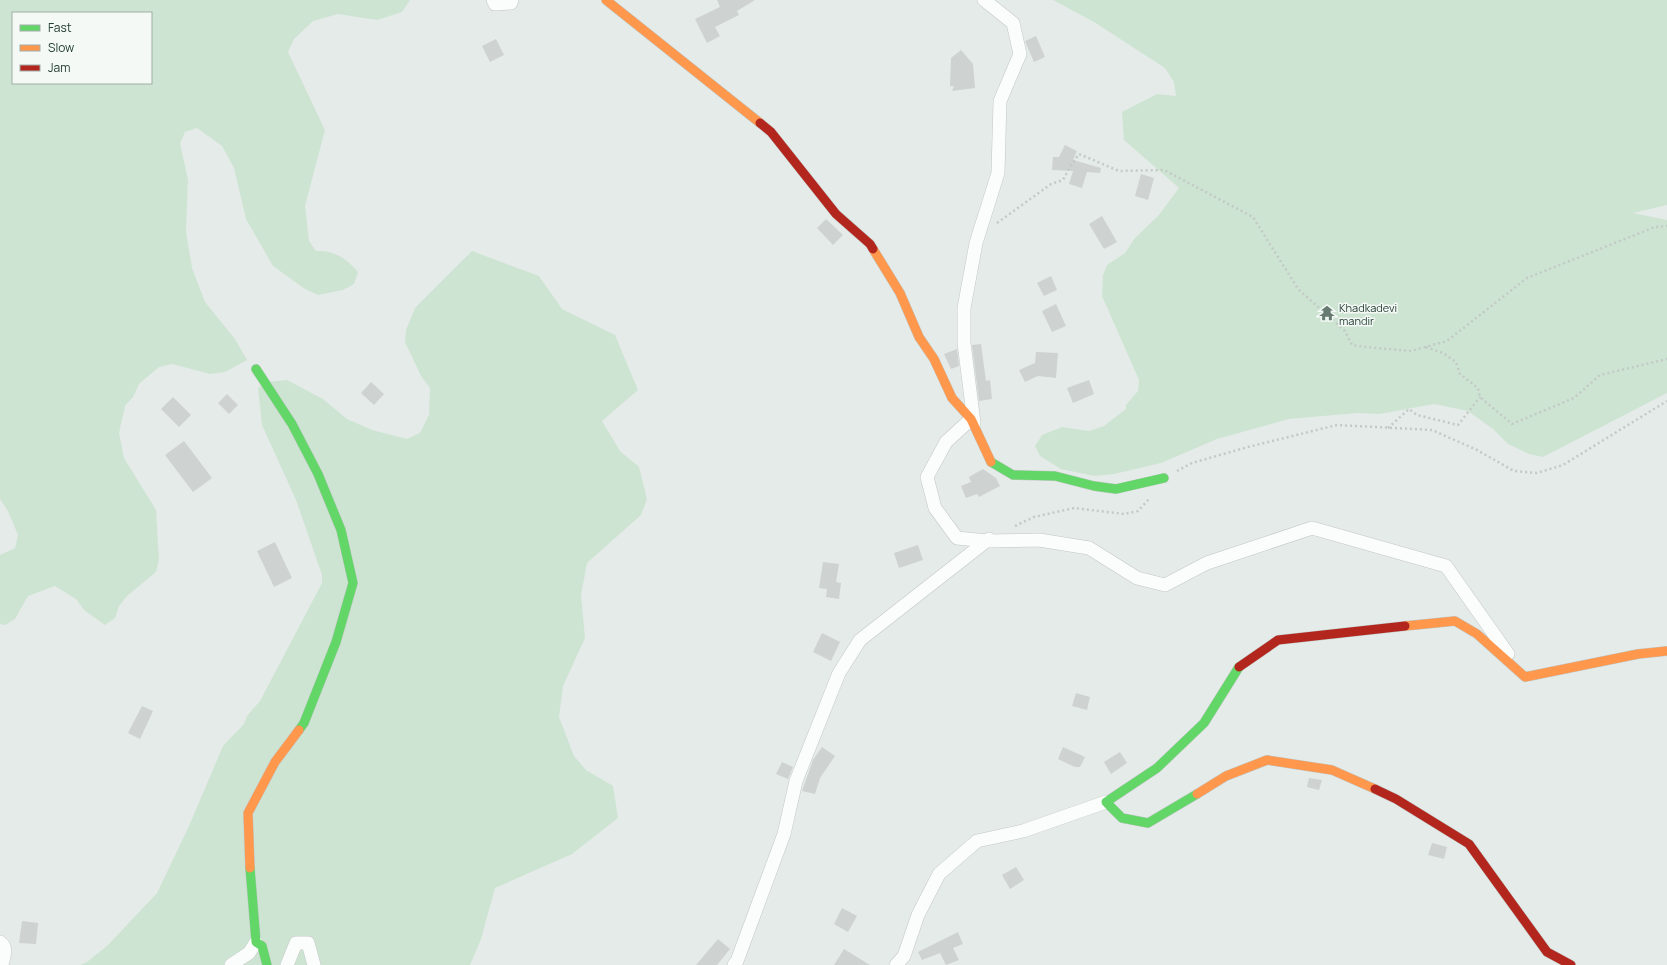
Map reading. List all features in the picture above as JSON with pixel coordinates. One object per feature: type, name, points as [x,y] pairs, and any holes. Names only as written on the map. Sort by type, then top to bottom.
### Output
[{"type":"street","points":[[492,0],[495,4],[512,3],[512,0]]},
{"type":"street","points":[[606,0],[772,132],[836,214],[870,244],[900,293],[919,338],[934,359],[952,398],[973,424],[991,462],[1013,475],[1055,476],[1094,486],[1116,489],[1164,478]]},
{"type":"street","points":[[973,424],[964,343],[964,308],[976,242],[998,173],[1000,101],[1020,54],[1013,23],[984,0]]},
{"type":"street","points":[[230,965],[249,953],[256,942],[252,904],[248,813],[275,762],[304,723],[336,642],[352,583],[341,530],[318,474],[292,424],[256,369]]},
{"type":"street","points":[[973,424],[946,442],[927,477],[935,508],[957,538],[1038,540],[1089,548],[1137,578],[1165,585],[1207,563],[1312,528],[1446,566],[1524,677]]},
{"type":"street","points":[[734,965],[737,961],[784,834],[796,781],[839,674],[860,640],[989,539]]},
{"type":"street","points":[[896,965],[904,956],[918,915],[939,874],[977,841],[1023,831],[1106,802],[1157,768],[1204,723],[1238,667],[1278,640],[1455,621],[1477,634],[1524,677]]},
{"type":"street","points":[[1524,677],[1638,654],[1667,651]]},
{"type":"street","points":[[1106,802],[1122,818],[1148,823],[1226,776],[1267,760],[1332,770],[1396,799],[1469,844],[1547,952],[1571,965]]},
{"type":"street","points":[[0,942],[4,945],[5,949],[2,965]]},
{"type":"street","points":[[256,942],[262,946],[267,965]]},
{"type":"street","points":[[287,965],[296,943],[308,943],[314,965]]},
{"type":"path","points":[[996,223],[1051,184],[1063,180],[1079,154],[1119,171],[1164,170],[1253,217],[1298,289],[1345,331],[1352,345],[1411,351],[1447,341],[1527,278],[1654,227],[1667,226]]},
{"type":"path","points":[[1426,347],[1443,353],[1456,362],[1460,374],[1478,388],[1480,397],[1512,424],[1574,398],[1600,374],[1667,359]]},
{"type":"path","points":[[1388,428],[1409,409],[1417,415],[1458,425],[1480,397]]},
{"type":"path","points":[[1013,527],[1034,517],[1074,508],[1124,514],[1138,511],[1164,478],[1192,463],[1248,447],[1337,426],[1432,430],[1477,450],[1514,471],[1537,473],[1563,465],[1667,401]]},
{"type":"green space","points":[[0,0],[410,0],[402,12],[377,20],[338,14],[313,21],[294,39],[288,52],[325,130],[305,206],[309,241],[316,251],[328,252],[339,256],[353,267],[358,272],[354,284],[343,290],[318,295],[305,289],[273,266],[246,219],[234,168],[222,146],[197,128],[185,132],[180,143],[188,180],[186,231],[192,268],[205,302],[235,339],[247,360],[225,372],[210,374],[172,364],[159,367],[139,384],[133,397],[125,406],[119,433],[124,458],[156,510],[159,560],[156,572],[127,596],[119,606],[115,618],[105,625],[84,610],[76,599],[55,586],[28,596],[15,619],[5,625],[0,624],[0,555],[15,548],[18,535],[8,511],[0,499]]},
{"type":"green space","points":[[1053,0],[1667,0],[1667,205],[1633,213],[1667,220],[1667,393],[1543,457],[1529,454],[1508,444],[1493,429],[1468,411],[1434,404],[1380,414],[1358,413],[1289,419],[1217,439],[1161,463],[1114,474],[1094,476],[1061,469],[1040,456],[1035,446],[1042,435],[1062,427],[1089,431],[1104,426],[1126,409],[1126,405],[1138,391],[1139,380],[1102,296],[1103,275],[1107,265],[1125,253],[1135,238],[1158,216],[1179,188],[1124,140],[1122,112],[1157,94],[1176,96],[1174,82],[1165,68],[1094,22]]},
{"type":"green space","points":[[472,251],[539,276],[562,309],[615,335],[638,390],[602,421],[620,451],[639,467],[647,499],[641,515],[587,563],[581,595],[585,638],[563,686],[559,717],[574,756],[586,770],[613,786],[618,818],[572,854],[495,888],[481,939],[470,965],[80,965],[87,962],[108,945],[157,893],[189,826],[223,746],[244,724],[247,716],[260,701],[322,583],[322,575],[296,500],[262,425],[258,388],[268,382],[287,380],[323,399],[347,419],[372,430],[407,439],[420,433],[429,415],[430,388],[421,376],[405,342],[406,330],[415,308]]},
{"type":"building","points":[[717,0],[755,0],[737,11],[739,15],[715,27],[720,36],[707,43],[695,19],[720,7]]},
{"type":"building","points":[[1036,36],[1045,57],[1034,62],[1025,41]]},
{"type":"building","points":[[496,39],[504,55],[490,62],[482,46]]},
{"type":"building","points":[[961,50],[973,64],[975,88],[952,91],[954,86],[950,86],[951,58]]},
{"type":"building","points":[[1065,145],[1077,151],[1073,160],[1101,168],[1100,173],[1087,172],[1082,188],[1069,184],[1073,171],[1052,170],[1053,157],[1059,157]]},
{"type":"building","points":[[1141,174],[1154,178],[1148,200],[1135,196]]},
{"type":"building","points":[[1102,216],[1117,242],[1104,249],[1089,224]]},
{"type":"building","points":[[826,219],[843,235],[833,245],[817,228]]},
{"type":"building","points":[[1051,276],[1057,290],[1044,296],[1037,283]]},
{"type":"building","points":[[1056,304],[1066,326],[1052,332],[1042,311]]},
{"type":"building","points":[[981,344],[986,381],[990,380],[992,399],[979,401],[972,345]]},
{"type":"building","points":[[957,349],[959,366],[951,369],[944,354]]},
{"type":"building","points":[[1036,352],[1058,353],[1056,378],[1038,376],[1025,382],[1019,370],[1035,363]]},
{"type":"building","points":[[1089,380],[1094,394],[1073,403],[1067,388]]},
{"type":"building","points":[[371,382],[384,394],[374,405],[361,393]]},
{"type":"building","points":[[227,394],[238,405],[229,414],[218,403]]},
{"type":"building","points":[[173,397],[191,415],[179,427],[161,409]]},
{"type":"building","points":[[184,441],[212,478],[193,492],[165,455]]},
{"type":"building","points":[[983,469],[996,478],[1000,486],[979,497],[977,494],[966,498],[961,486],[971,482],[969,477]]},
{"type":"building","points":[[275,542],[292,578],[274,587],[257,551]]},
{"type":"building","points":[[918,545],[923,560],[899,568],[894,553]]},
{"type":"building","points":[[823,562],[839,564],[836,582],[841,583],[839,599],[826,597],[827,589],[819,588]]},
{"type":"building","points":[[822,633],[840,642],[831,661],[813,652]]},
{"type":"building","points":[[1076,693],[1090,697],[1087,710],[1072,706]]},
{"type":"building","points":[[142,706],[153,711],[140,739],[128,733]]},
{"type":"building","points":[[822,747],[835,756],[820,778],[815,794],[802,791],[813,760]]},
{"type":"building","points":[[1063,747],[1085,757],[1080,767],[1075,767],[1058,759]]},
{"type":"building","points":[[1120,752],[1127,763],[1111,774],[1104,762]]},
{"type":"building","points":[[782,762],[793,767],[788,779],[776,774]]},
{"type":"building","points":[[1309,778],[1322,780],[1319,790],[1307,787]]},
{"type":"building","points":[[1432,843],[1447,847],[1444,859],[1428,855]]},
{"type":"building","points":[[1016,867],[1024,880],[1010,889],[1002,875]]},
{"type":"building","points":[[842,908],[857,916],[848,932],[834,924]]},
{"type":"building","points":[[22,921],[38,923],[36,944],[19,943]]},
{"type":"building","points":[[958,932],[963,944],[953,948],[959,960],[946,965],[940,953],[922,960],[918,952]]},
{"type":"building","points":[[718,939],[730,949],[717,965],[696,965]]},
{"type":"building","points":[[844,949],[870,965],[834,965]]},
{"type":"traffic: fast","points":[[256,369],[292,424],[318,474],[341,530],[353,583],[336,642],[304,723],[299,730]]},
{"type":"traffic: fast","points":[[991,462],[1013,475],[1055,476],[1094,486],[1116,489],[1164,478]]},
{"type":"traffic: fast","points":[[1197,794],[1148,823],[1122,818],[1106,802],[1157,768],[1204,723],[1239,667]]},
{"type":"traffic: fast","points":[[250,868],[256,942],[262,946],[267,965]]},
{"type":"traffic: slow","points":[[606,0],[760,123]]},
{"type":"traffic: slow","points":[[873,249],[900,293],[919,337],[934,359],[952,398],[971,419],[991,462]]},
{"type":"traffic: slow","points":[[1405,626],[1455,621],[1477,634],[1525,677],[1638,654],[1667,651]]},
{"type":"traffic: slow","points":[[250,868],[248,813],[275,762],[299,730]]},
{"type":"traffic: slow","points":[[1197,794],[1226,776],[1267,760],[1332,770],[1375,789]]},
{"type":"traffic: jam","points":[[760,123],[771,132],[836,214],[870,244],[873,249]]},
{"type":"traffic: jam","points":[[1239,667],[1278,640],[1405,626]]},
{"type":"traffic: jam","points":[[1375,789],[1396,799],[1469,844],[1547,952],[1571,965]]},
{"type":"place","name":"Khadkadevi mandir","points":[[1327,313]]}]
